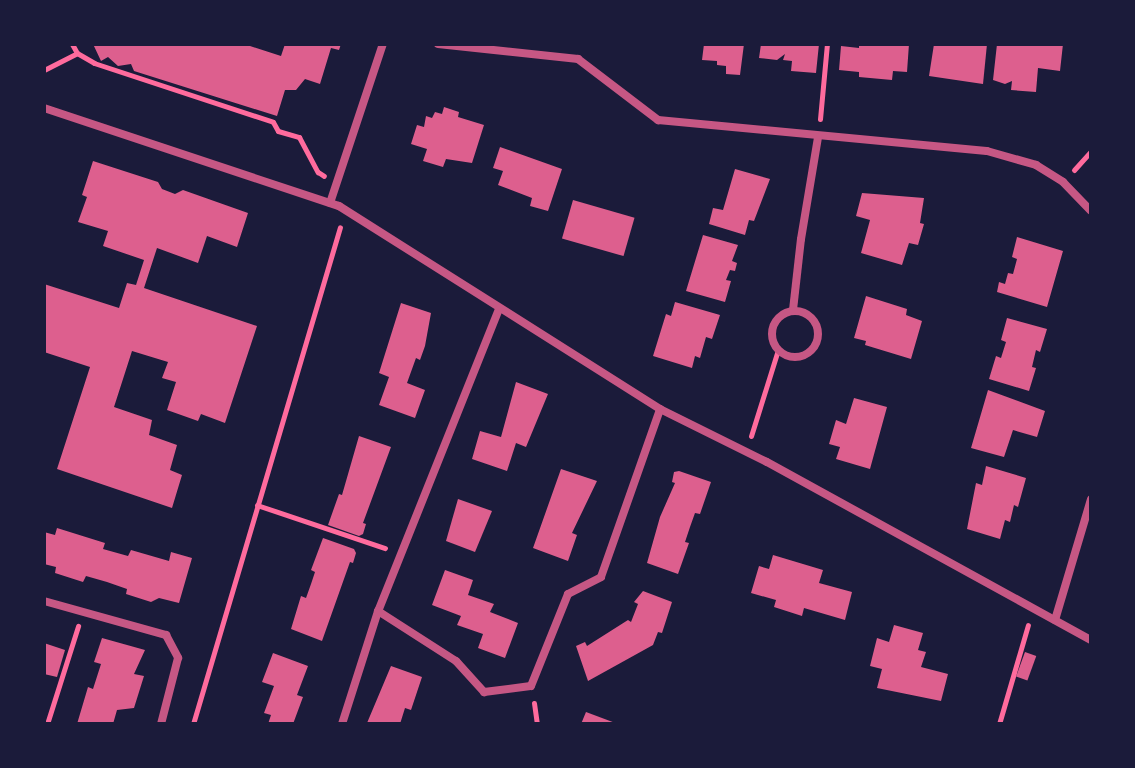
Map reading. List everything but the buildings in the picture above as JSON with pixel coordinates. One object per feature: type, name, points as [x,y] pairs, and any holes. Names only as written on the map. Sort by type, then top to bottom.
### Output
[{"type":"street","points":[[330,203],[383,44]]},
{"type":"street","points":[[438,44],[578,59],[658,120],[987,151],[1036,165],[1063,182],[1091,211]]},
{"type":"street","points":[[44,108],[330,203],[660,409],[746,452],[1091,640]]},
{"type":"street","points":[[793,310],[818,137]]},
{"type":"street","points":[[342,724],[378,611],[499,309]]},
{"type":"street","points":[[793,310],[814,319],[818,335],[816,344],[804,355],[796,357],[778,350],[773,327],[778,318],[793,310]]},
{"type":"street","points":[[378,611],[456,661],[484,692],[531,686],[568,594],[601,577],[660,409]]},
{"type":"street","points":[[1055,620],[1091,499]]},
{"type":"street","points":[[44,601],[166,635],[178,658],[161,724]]},
{"type":"path","points":[[72,44],[77,53],[94,63],[273,122],[278,131],[299,137],[318,172],[338,184]]},
{"type":"path","points":[[818,137],[827,44]]},
{"type":"path","points":[[44,70],[77,53]]},
{"type":"path","points":[[1091,108],[1091,135]]},
{"type":"path","points":[[193,724],[334,239],[348,213]]},
{"type":"path","points":[[746,452],[778,350]]},
{"type":"path","points":[[257,505],[401,553]]},
{"type":"path","points":[[999,724],[1033,607]]},
{"type":"path","points":[[47,724],[83,612]]}]
